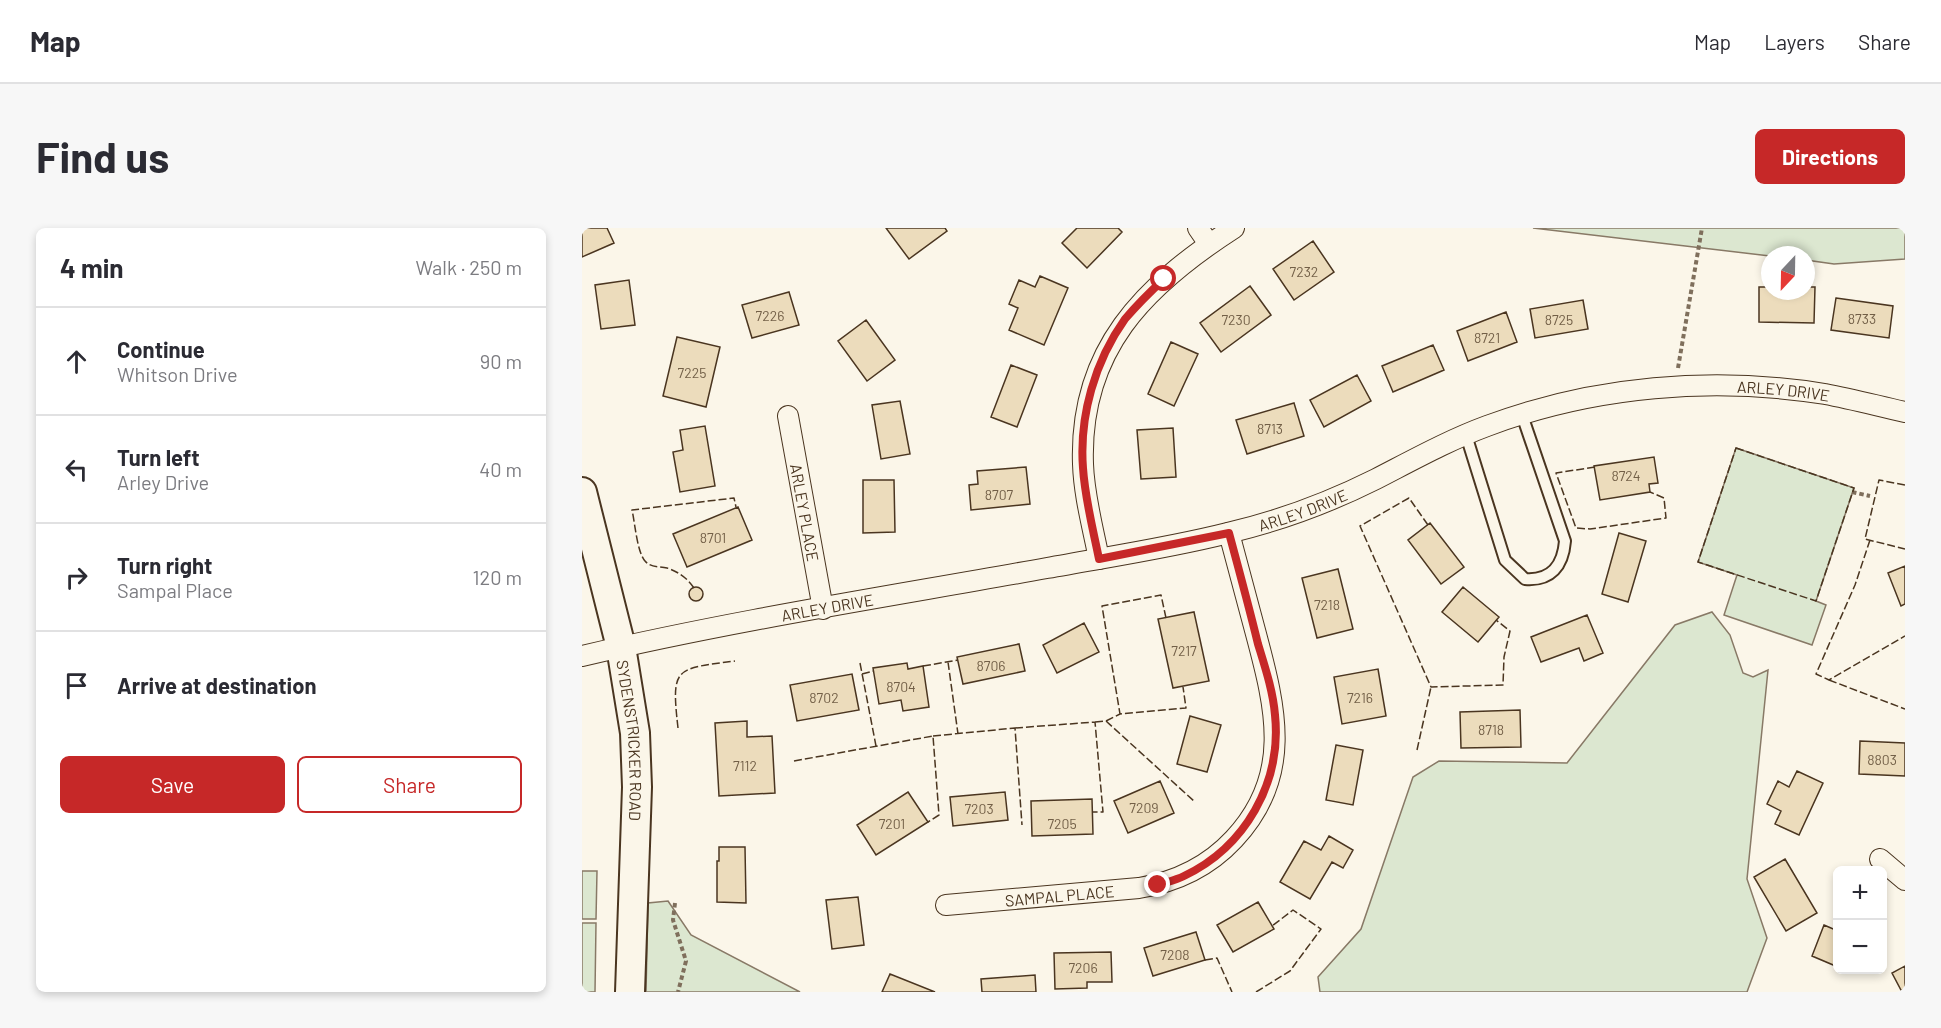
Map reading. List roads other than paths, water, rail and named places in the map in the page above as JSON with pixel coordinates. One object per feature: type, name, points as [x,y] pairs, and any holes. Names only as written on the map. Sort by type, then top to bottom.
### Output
[{"type":"main road","name":"SYDENSTRICKER ROAD","points":[[582,492],[629,683],[635,733],[637,787],[630,992]]},
{"type":"street","points":[[1099,559],[1086,499],[1083,466],[1086,414],[1096,375],[1112,339],[1137,305],[1204,236],[1234,228]]},
{"type":"street","name":"ARLEY DRIVE","points":[[582,656],[1229,533],[1288,515],[1338,496],[1436,447],[1486,426],[1600,396],[1674,386],[1743,385],[1824,394],[1905,412]]},
{"type":"street","name":"ARLEY PLACE","points":[[788,416],[823,609]]},
{"type":"street","name":"SAMPAL PLACE","points":[[946,905],[1158,885],[1184,876],[1214,858],[1242,831],[1257,808],[1268,783],[1276,731],[1272,693],[1229,533]]},
{"type":"street","points":[[1881,859],[1905,880]]},
{"type":"lane","points":[[1466,435],[1505,560],[1525,579],[1537,580],[1554,571],[1564,556],[1565,541],[1522,415]]}]
